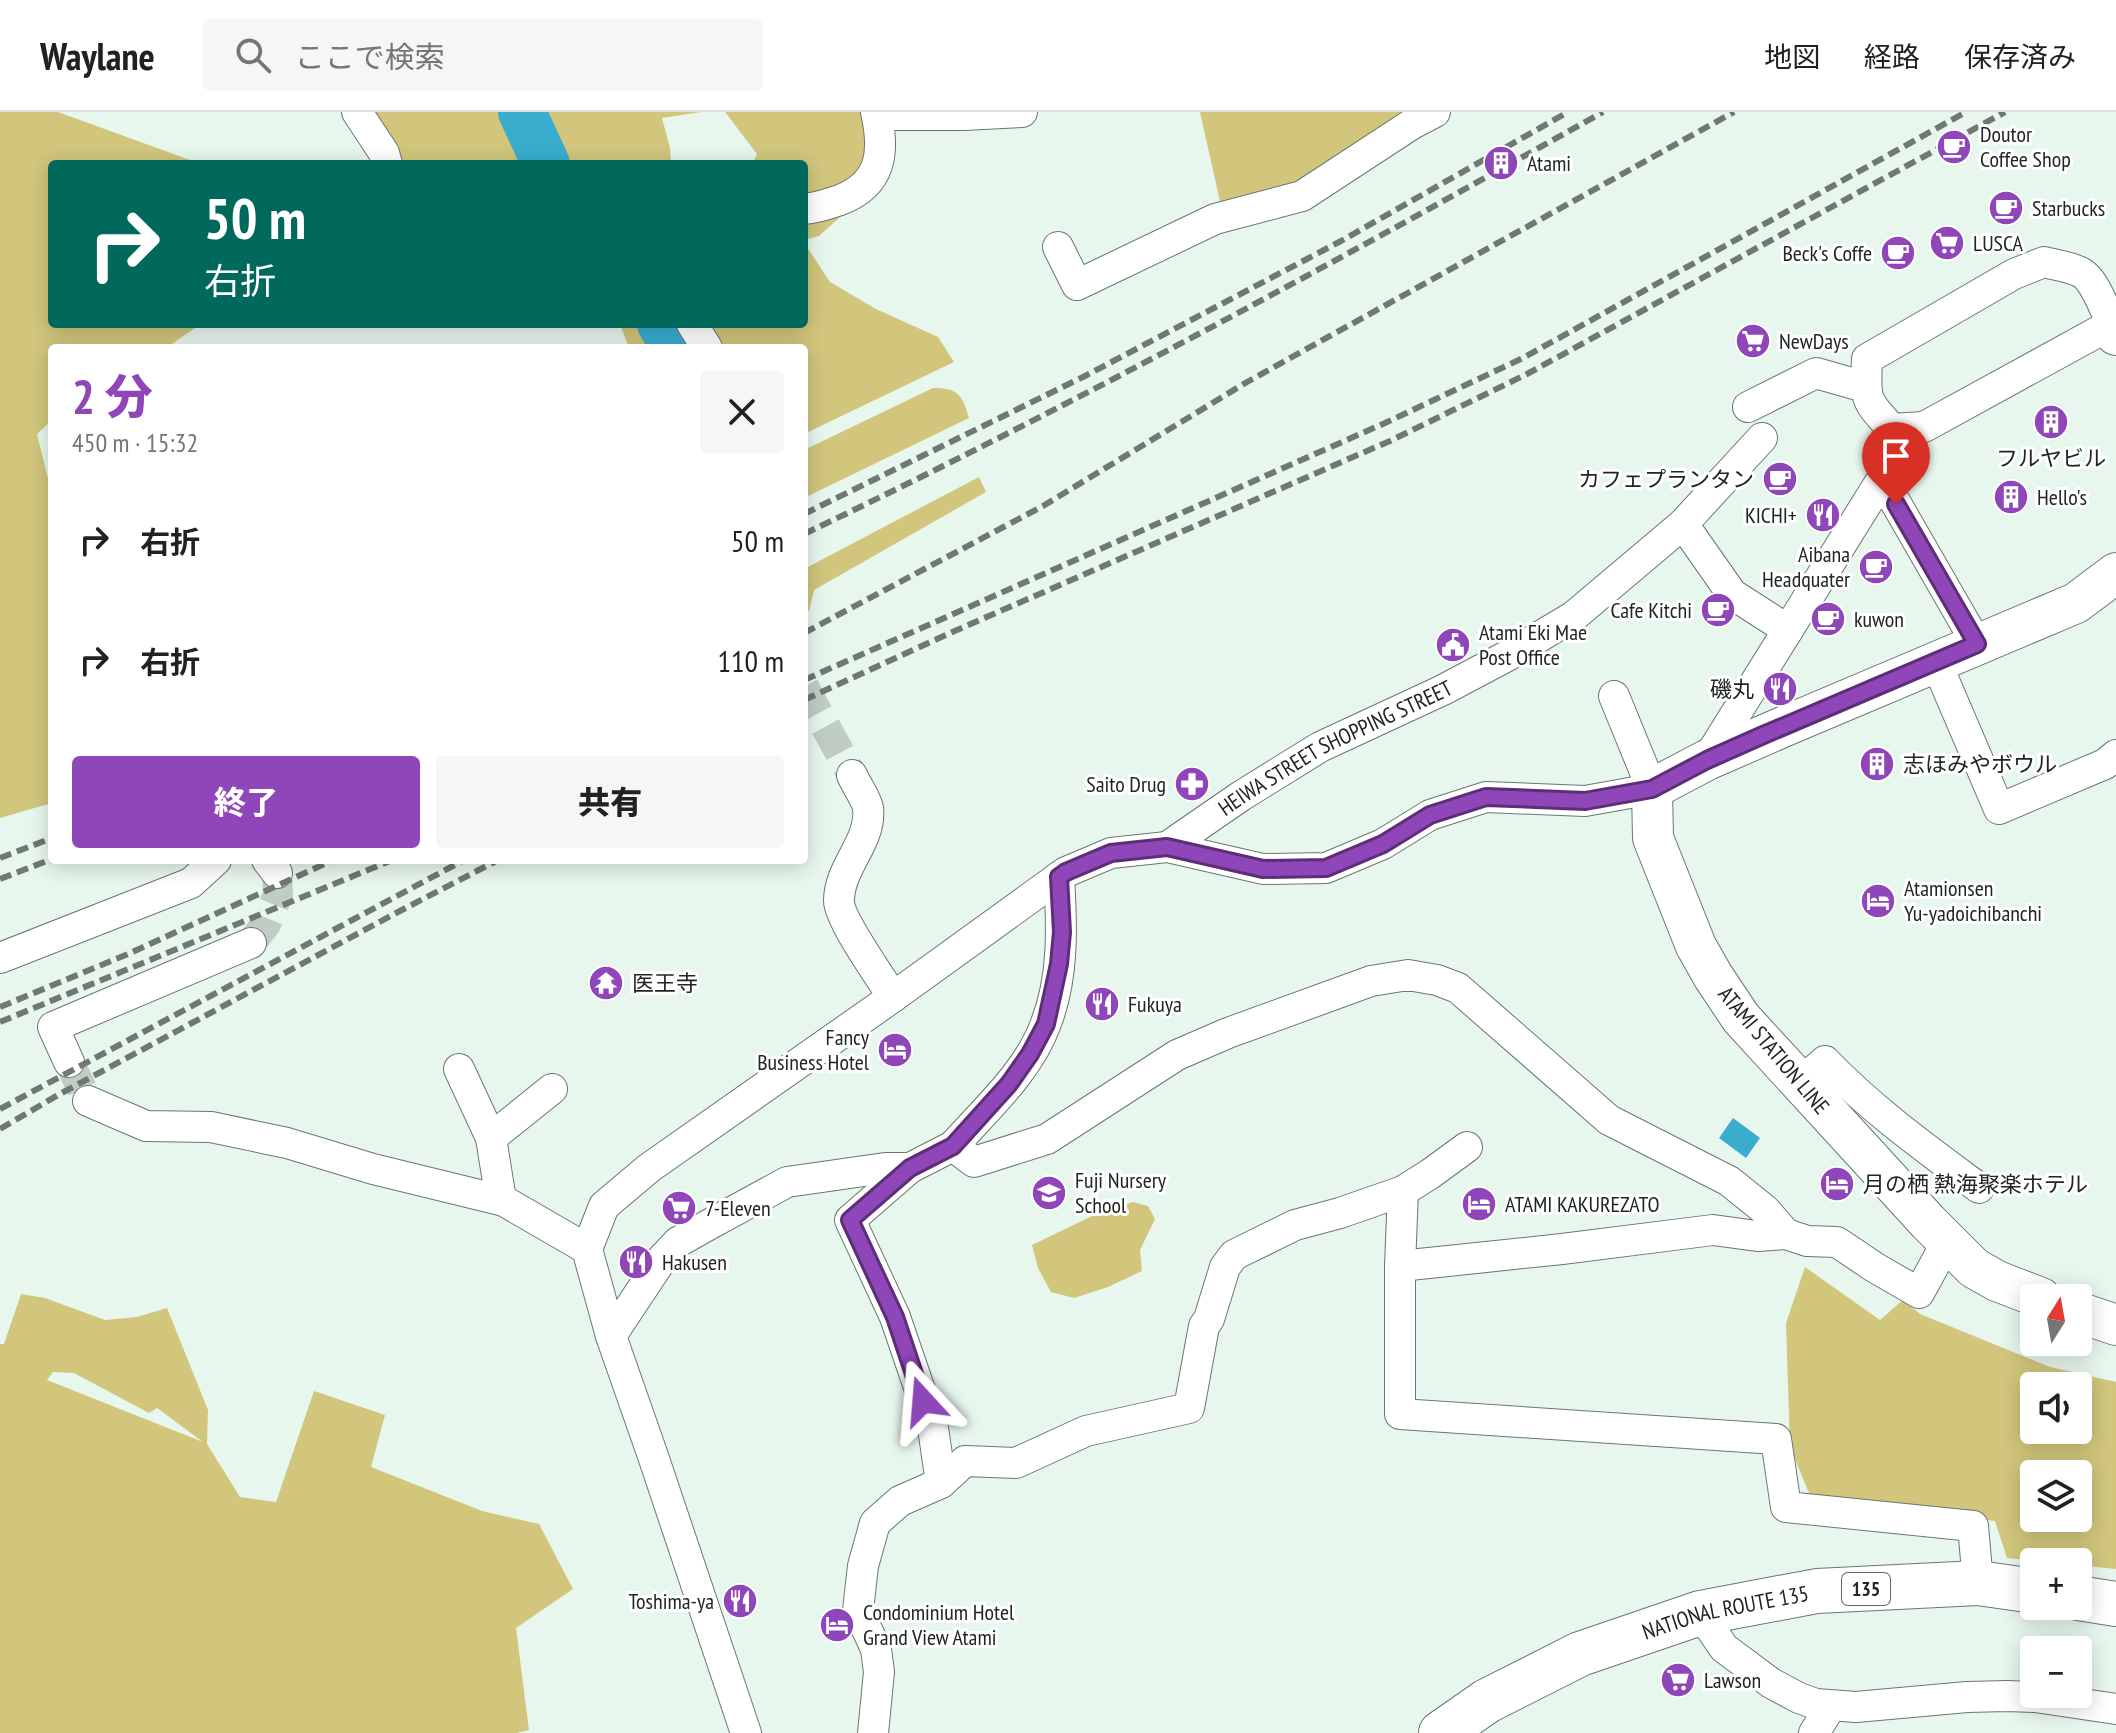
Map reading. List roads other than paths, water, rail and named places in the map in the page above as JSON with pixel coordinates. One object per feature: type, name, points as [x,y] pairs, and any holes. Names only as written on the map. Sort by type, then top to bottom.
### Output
[{"type":"highway","name":"NATIONAL ROUTE 135","points":[[1441,1733],[1487,1701],[1580,1654],[1700,1613],[1817,1591],[1978,1583],[2020,1589]]},
{"type":"highway","points":[[2092,1600],[2116,1604]]},
{"type":"main road","points":[[1652,789],[1717,745],[1936,662],[2076,603],[2116,573]]},
{"type":"main road","name":"ATAMI STATION LINE","points":[[1652,789],[1653,838],[1696,946],[1741,1018],[1947,1242],[1974,1268],[2020,1290]]},
{"type":"main road","points":[[2092,1317],[2116,1325]]},
{"type":"street","points":[[357,112],[386,160]]},
{"type":"street","points":[[808,208],[850,196],[867,184],[878,166],[881,140],[877,114],[1022,112]]},
{"type":"street","points":[[1058,247],[1077,285],[1215,219],[1302,196],[1416,116]]},
{"type":"street","points":[[2044,262],[2082,273],[2097,290],[2114,330],[1924,427],[1892,429],[1868,402],[1865,387],[1867,359],[2014,274],[2044,262]]},
{"type":"street","points":[[1748,407],[1816,373],[1865,387]]},
{"type":"street","name":"HEIWA STREET SHOPPING STREET","points":[[1167,847],[1320,747],[1443,690],[1574,616],[1683,524],[1762,438]]},
{"type":"street","points":[[1717,745],[1882,479],[1977,644]]},
{"type":"street","points":[[1683,524],[1732,594],[1788,630]]},
{"type":"street","points":[[1936,662],[1999,809],[2105,764],[2116,755]]},
{"type":"street","points":[[746,1733],[611,1336],[587,1249],[604,1206],[649,1168],[1066,872],[1111,853],[1167,847],[1263,869],[1326,868],[1383,844],[1430,815],[1486,797],[1585,801],[1652,789],[1614,696]]},
{"type":"street","points":[[852,775],[868,807],[866,833],[845,871],[839,903],[852,933],[893,997]]},
{"type":"street","points":[[0,958],[191,883],[212,864]]},
{"type":"street","points":[[941,1483],[933,1428],[895,1317],[850,1220],[910,1168],[953,1146],[1009,1084],[1030,1054],[1046,1024],[1053,997],[1062,932],[1059,877]]},
{"type":"street","points":[[69,1062],[53,1027],[251,943]]},
{"type":"street","points":[[953,1146],[974,1162],[1047,1139],[1177,1055],[1371,981],[1408,975],[1437,980],[1458,988],[1609,1120],[1729,1181],[1765,1210],[1786,1234]]},
{"type":"street","points":[[1800,1083],[1825,1061],[1884,1117],[1979,1188]]},
{"type":"street","points":[[459,1069],[491,1138],[501,1200]]},
{"type":"street","points":[[491,1138],[552,1089]]},
{"type":"street","points":[[94,1103],[146,1126],[211,1127],[501,1200],[587,1249]]},
{"type":"street","points":[[873,1733],[879,1672],[876,1649],[858,1610],[863,1566],[875,1523],[900,1501],[941,1483],[965,1461],[1016,1463],[1086,1431],[1189,1408],[1204,1326],[1225,1267],[1234,1255],[1295,1225],[1403,1191],[1467,1147]]},
{"type":"street","points":[[611,1336],[662,1259],[678,1242],[710,1224],[787,1182],[885,1168],[910,1168]]},
{"type":"street","points":[[1403,1191],[1400,1414],[1776,1439],[1786,1507],[1973,1526],[1978,1583]]},
{"type":"street","points":[[1400,1266],[1713,1230],[1757,1236],[1786,1234],[1807,1241],[1837,1242],[1919,1293],[1947,1242]]},
{"type":"street","points":[[1700,1613],[1724,1648],[1771,1683],[1816,1704],[1856,1707],[1967,1697],[2035,1697],[2116,1709]]},
{"type":"street","points":[[1814,1733],[1831,1706]]},
{"type":"water","points":[[1733,1118],[1760,1138],[1746,1158],[1719,1138]]},
{"type":"waterway","points":[[522,112],[544,160]]},
{"type":"waterway","points":[[663,328],[673,344]]},
{"type":"tunnel","points":[[808,694],[852,775]]},
{"type":"tunnel","points":[[251,943],[266,924],[278,894],[277,873]]},
{"type":"tunnel","points":[[69,1062],[88,1101]]},
{"type":"railway","points":[[808,512],[1085,376],[1341,241],[1568,112]]},
{"type":"railway","points":[[808,532],[1007,434],[1207,329],[1603,112]]},
{"type":"railway","points":[[808,631],[1043,506],[1247,382],[1734,112]]},
{"type":"railway","points":[[808,678],[1385,423],[1523,358],[1966,112]]},
{"type":"railway","points":[[808,698],[1392,440],[1527,374],[2005,112]]},
{"type":"railway","points":[[0,858],[48,840]]},
{"type":"railway","points":[[0,879],[48,861]]},
{"type":"railway","points":[[0,1007],[128,954],[324,864]]},
{"type":"railway","points":[[0,1022],[382,864]]},
{"type":"railway","points":[[0,1109],[457,864]]},
{"type":"railway","points":[[0,1129],[490,864]]},
{"type":"place","name":"Doutor Coffee Shop","points":[[1954,147]]},
{"type":"place","name":"Atami","points":[[1501,163]]},
{"type":"place","name":"Starbucks","points":[[2006,208]]},
{"type":"place","name":"LUSCA","points":[[1947,243]]},
{"type":"place","name":"Beck's Coffe","points":[[1898,253]]},
{"type":"place","name":"NewDays","points":[[1753,341]]},
{"type":"place","name":"フルヤビル","points":[[2051,422]]},
{"type":"place","name":"カフェプランタン","points":[[1780,479]]},
{"type":"place","name":"Hello's","points":[[2011,497]]},
{"type":"place","name":"KICHI+","points":[[1823,515]]},
{"type":"place","name":"Aibana Headquater","points":[[1876,567]]},
{"type":"place","name":"Cafe Kitchi","points":[[1718,610]]},
{"type":"place","name":"kuwon","points":[[1828,619]]},
{"type":"place","name":"Atami Eki Mae Post Office","points":[[1453,645]]},
{"type":"place","name":"磯丸","points":[[1780,689]]},
{"type":"place","name":"志ほみやボウル","points":[[1877,764]]},
{"type":"place","name":"Saito Drug","points":[[1192,784]]},
{"type":"place","name":"Atamionsen Yu-yadoichibanchi","points":[[1878,901]]},
{"type":"place","name":"医王寺","points":[[606,983]]},
{"type":"place","name":"Fukuya","points":[[1102,1004]]},
{"type":"place","name":"Fancy Business Hotel","points":[[895,1050]]},
{"type":"place","name":"月の栖 熱海聚楽ホテル","points":[[1837,1184]]},
{"type":"place","name":"Fuji Nursery School","points":[[1049,1193]]},
{"type":"place","name":"ATAMI KAKUREZATO","points":[[1479,1204]]},
{"type":"place","name":"7-Eleven","points":[[679,1208]]},
{"type":"place","name":"Hakusen","points":[[636,1262]]},
{"type":"place","name":"Toshima-ya","points":[[740,1601]]},
{"type":"place","name":"Condominium Hotel Grand View Atami","points":[[837,1625]]},
{"type":"place","name":"Lawson","points":[[1678,1680]]}]
